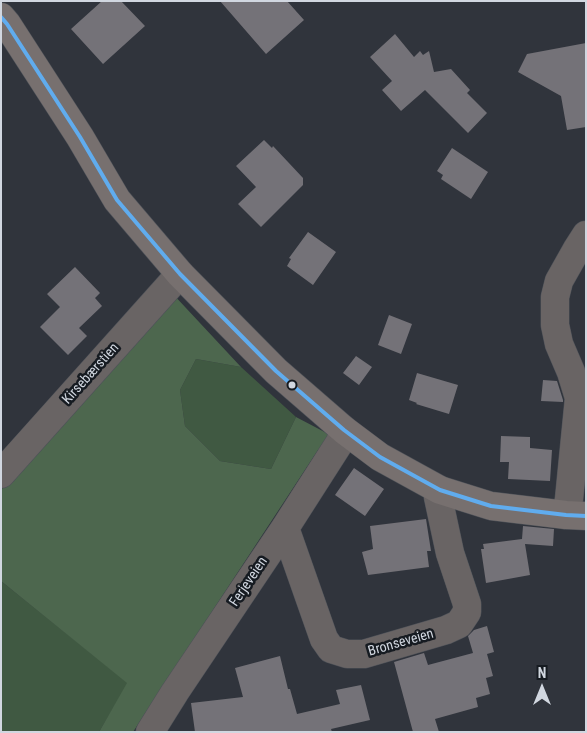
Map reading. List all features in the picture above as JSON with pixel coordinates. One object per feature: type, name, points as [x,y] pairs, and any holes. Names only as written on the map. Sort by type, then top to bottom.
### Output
[{"type":"main road","points":[[1,17],[75,129],[117,200],[180,274],[276,371],[344,430],[380,457],[440,490],[491,506],[576,515]]},
{"type":"street","points":[[576,515],[569,499],[579,398],[571,372],[559,344],[556,326],[556,297],[559,280],[586,235]]},
{"type":"street","name":"Kirsebærstien","points":[[1,474],[180,274]]},
{"type":"street","name":"Ferjeveien","points":[[150,732],[285,528],[340,442],[344,430]]},
{"type":"street","name":"Bronseveien","points":[[285,528],[324,638],[331,649],[347,654],[364,654],[446,630],[459,624],[467,612],[467,604],[450,553],[438,497],[440,490]]},
{"type":"green space","points":[[172,293],[241,367],[196,359],[180,390],[185,426],[220,461],[271,469],[296,417],[336,438],[318,450],[133,732],[99,732],[127,683],[1,581],[1,490]]},
{"type":"green space","points":[[196,359],[241,367],[296,417],[271,469],[220,461],[185,426],[180,390]]},
{"type":"green space","points":[[1,581],[128,683],[99,732],[1,732]]},
{"type":"building","points":[[102,1],[121,1],[145,26],[103,64],[71,29]]},
{"type":"building","points":[[220,1],[287,1],[304,20],[266,54]]},
{"type":"building","points":[[395,34],[414,57],[420,51],[423,55],[429,51],[434,72],[451,69],[470,90],[467,93],[487,113],[468,133],[425,90],[401,111],[382,90],[392,81],[370,57]]},
{"type":"building","points":[[586,43],[586,127],[567,130],[561,96],[518,72],[527,54]]},
{"type":"building","points":[[264,140],[272,148],[273,146],[303,178],[303,185],[261,227],[238,204],[256,187],[236,166]]},
{"type":"building","points":[[452,148],[488,172],[471,199],[441,179],[443,175],[437,171]]},
{"type":"building","points":[[308,232],[336,252],[313,285],[287,266],[291,259],[289,258]]},
{"type":"building","points":[[75,267],[100,293],[95,298],[102,306],[79,328],[87,336],[68,355],[40,327],[60,307],[47,294]]},
{"type":"building","points":[[389,315],[412,324],[401,354],[378,345]]},
{"type":"building","points":[[356,356],[372,367],[359,385],[343,373]]},
{"type":"building","points":[[417,373],[458,385],[449,414],[409,400]]},
{"type":"building","points":[[543,380],[557,381],[563,402],[541,401]]},
{"type":"building","points":[[501,436],[530,437],[530,448],[552,450],[550,481],[508,479],[509,462],[500,462]]},
{"type":"building","points":[[354,468],[384,489],[365,516],[335,495]]},
{"type":"building","points":[[426,519],[431,551],[427,551],[429,567],[368,575],[362,552],[373,549],[370,526]]},
{"type":"building","points":[[523,526],[554,529],[553,546],[525,544],[530,575],[486,583],[481,549],[484,549],[483,544],[522,539]]},
{"type":"building","points":[[487,626],[494,652],[487,654],[493,676],[486,678],[490,694],[476,698],[478,707],[435,719],[439,732],[413,732],[394,662],[424,653],[428,665],[473,653],[468,636],[474,630]]},
{"type":"building","points":[[280,656],[288,689],[290,689],[297,714],[340,704],[336,690],[361,685],[370,720],[331,729],[332,732],[195,732],[191,703],[243,697],[235,668]]},
{"type":"transit line","points":[[1,17],[80,137],[117,200],[180,274],[276,371],[344,430],[380,457],[440,490],[491,506],[586,516]]}]
